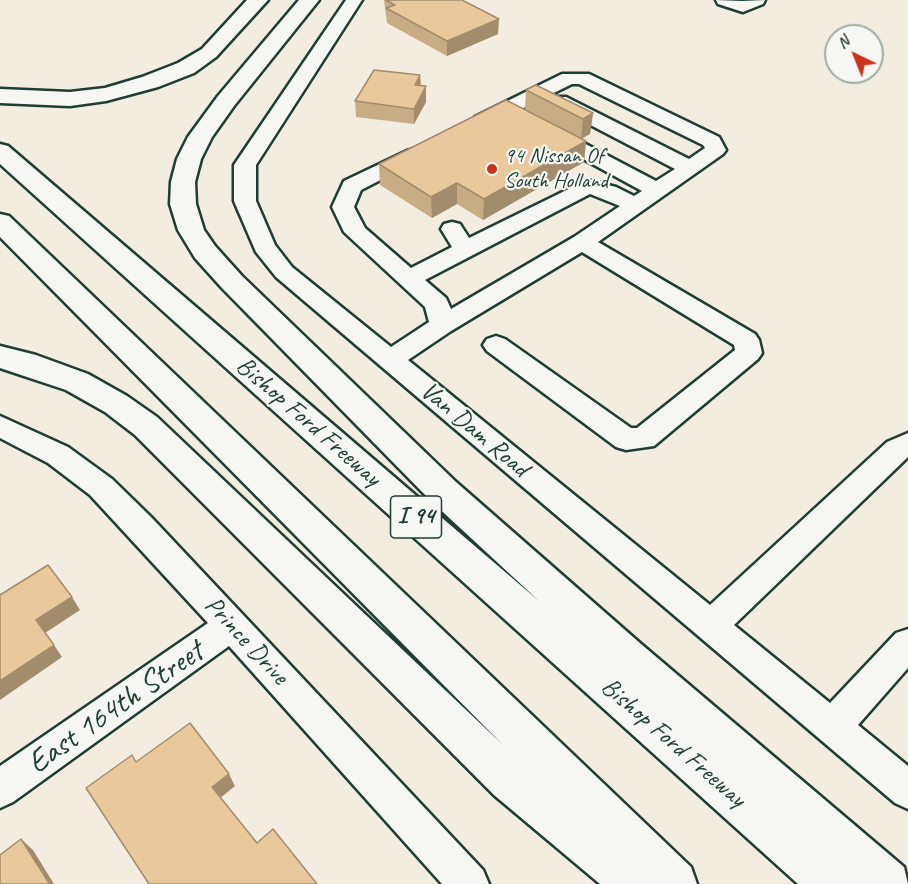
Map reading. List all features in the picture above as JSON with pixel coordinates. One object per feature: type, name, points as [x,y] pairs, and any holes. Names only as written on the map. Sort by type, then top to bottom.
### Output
[{"type":"highway","points":[[0,96],[69,99],[106,94],[150,82],[186,68],[209,53],[258,0]]},
{"type":"highway","points":[[309,0],[226,101],[200,137],[189,159],[183,182],[183,204],[191,230],[205,252],[232,282],[444,492],[618,649],[887,884]]},
{"type":"highway","name":"Bishop Ford Freeway","points":[[0,151],[833,884]]},
{"type":"highway","points":[[0,222],[674,884]]},
{"type":"highway","points":[[0,357],[25,363],[76,382],[116,404],[146,426],[509,780],[636,884]]},
{"type":"street","name":"Van Dam Road","points":[[354,0],[245,165],[245,201],[264,247],[284,272],[908,790]]},
{"type":"street","points":[[724,0],[742,7],[757,0]]},
{"type":"street","points":[[390,360],[442,325],[582,242],[716,150],[712,141],[582,78],[569,78],[465,130]]},
{"type":"street","points":[[541,92],[690,168]]},
{"type":"street","points":[[506,110],[657,190]]},
{"type":"street","points":[[434,146],[352,186],[343,207],[356,232],[437,304],[442,325]]},
{"type":"street","points":[[409,279],[587,187],[608,192],[636,205]]},
{"type":"street","points":[[452,229],[465,250]]},
{"type":"street","points":[[496,345],[626,439],[644,438],[749,353],[746,340],[582,242]]},
{"type":"street","name":"Prince Drive","points":[[0,426],[58,455],[101,488],[469,884]]},
{"type":"street","points":[[710,626],[897,450],[908,444]]},
{"type":"street","name":"East 164th Street","points":[[0,789],[231,626]]},
{"type":"street","points":[[832,727],[908,644]]},
{"type":"building","points":[[386,0],[462,0],[499,19],[447,41],[386,8],[395,5]]},
{"type":"building","points":[[374,70],[420,75],[415,85],[426,86],[414,109],[355,101]]},
{"type":"building","points":[[536,85],[593,113],[583,119],[526,90]]},
{"type":"building","name":"94 Nissan Of South Holland","points":[[506,100],[586,141],[484,199],[457,183],[431,197],[379,164]]},
{"type":"building","points":[[48,565],[72,597],[36,620],[54,645],[0,681],[0,595]]},
{"type":"building","points":[[190,723],[229,774],[212,787],[257,843],[273,829],[317,884],[149,884],[86,788],[132,755],[136,762]]},
{"type":"building","points":[[21,839],[49,883],[0,884],[0,855]]},
{"type":"place","name":"94 Nissan Of South Holland","points":[[492,169]]}]
